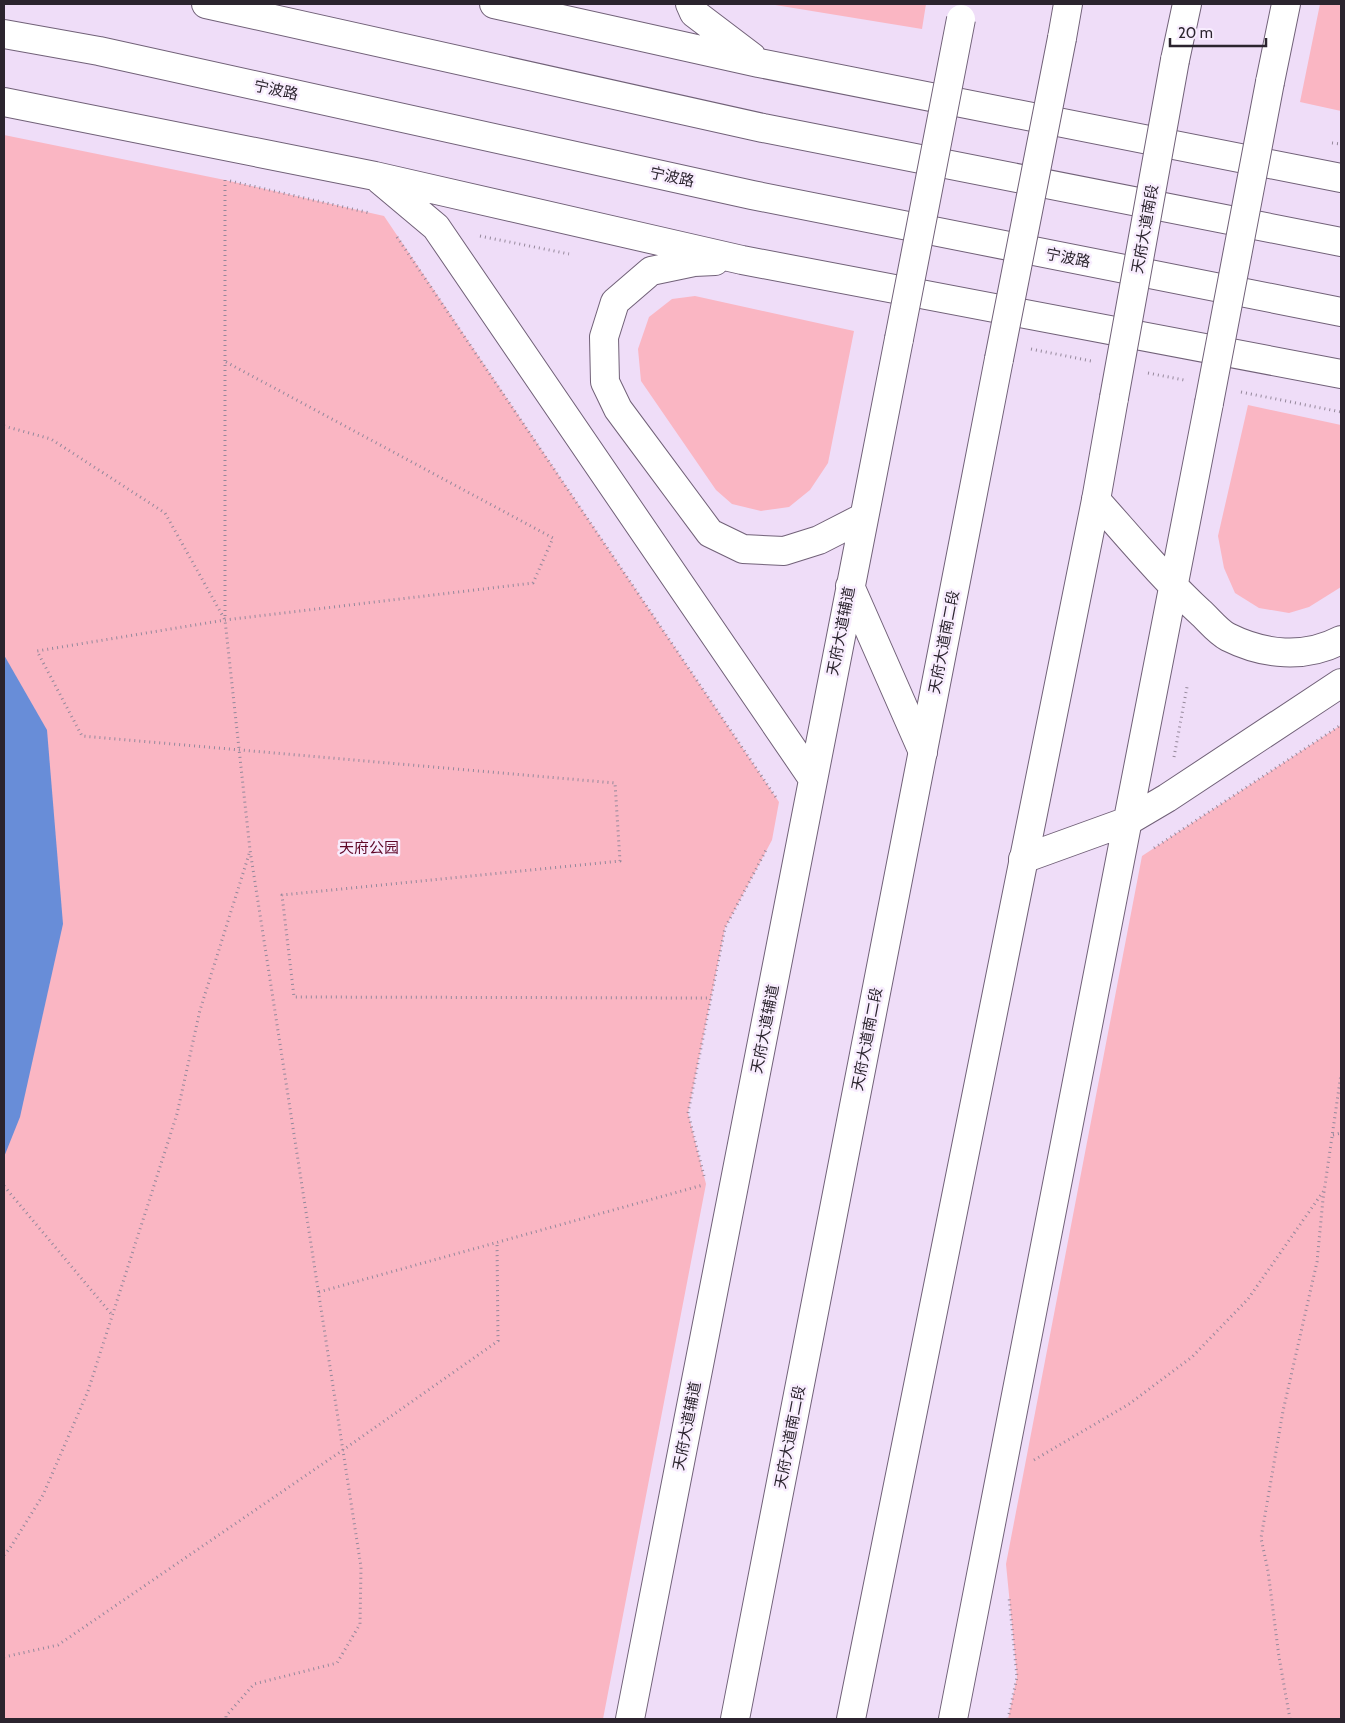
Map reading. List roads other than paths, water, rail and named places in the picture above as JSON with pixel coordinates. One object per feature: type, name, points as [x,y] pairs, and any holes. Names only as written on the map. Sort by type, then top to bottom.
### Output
[{"type":"main road","points":[[206,4],[763,128],[1341,242]]},
{"type":"main road","points":[[494,4],[759,63],[1341,178]]},
{"type":"main road","points":[[690,4],[694,13],[759,63]]},
{"type":"main road","name":"天府大道南二段","points":[[735,1719],[1068,4]]},
{"type":"main road","name":"天府大道南段","points":[[1096,500],[1186,4]]},
{"type":"main road","points":[[953,1719],[1286,4]]},
{"type":"main road","name":"天府大道辅道","points":[[630,1719],[962,11]]},
{"type":"main road","name":"宁波路","points":[[4,34],[99,51],[752,195],[1341,312]]},
{"type":"main road","points":[[4,102],[375,176],[742,260],[1341,374]]},
{"type":"main road","points":[[375,176],[436,227],[813,779]]},
{"type":"main road","points":[[742,260],[694,262],[651,271],[615,302],[604,337],[604,382],[618,409],[710,533],[743,549],[784,551],[819,540],[864,518]]},
{"type":"main road","points":[[1096,500],[1174,587],[1226,636],[1255,647],[1283,654],[1310,651],[1341,640]]},
{"type":"main road","points":[[851,1719],[1096,500]]},
{"type":"main road","points":[[850,586],[923,752]]},
{"type":"main road","points":[[1023,859],[1128,821],[1167,798],[1341,683]]},
{"type":"water","points":[[4,655],[47,730],[63,924],[20,1117],[4,1157]]},
{"type":"park label","name":"天府公园","points":[[369,848]]}]
